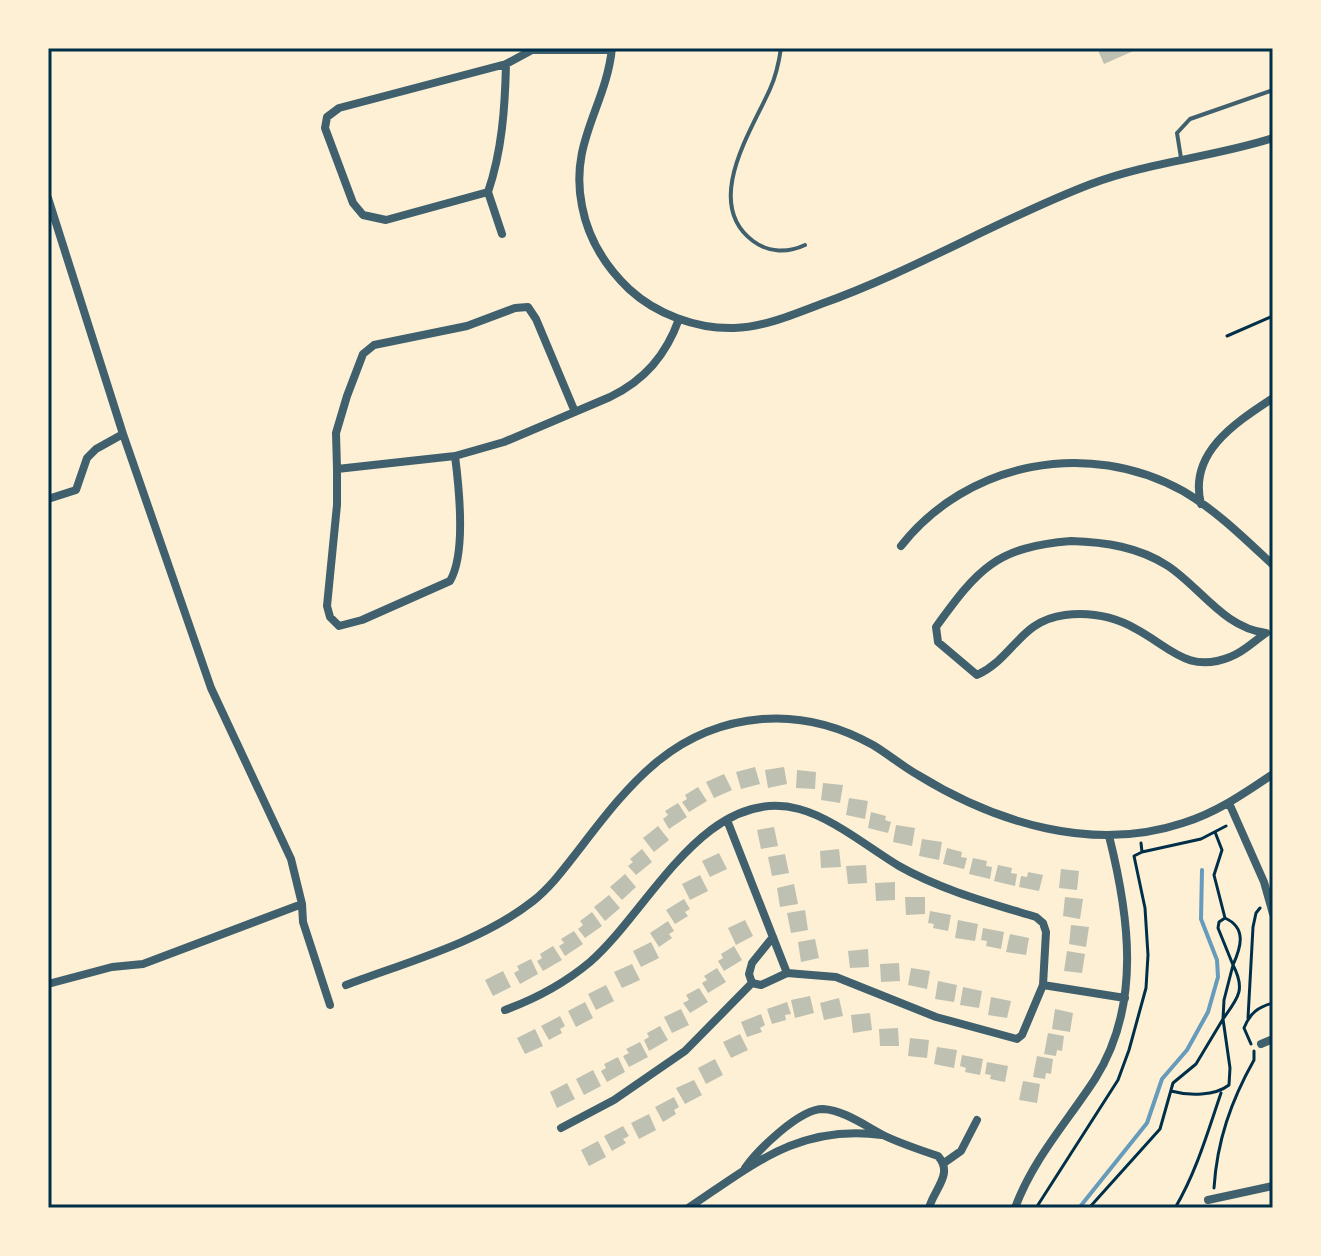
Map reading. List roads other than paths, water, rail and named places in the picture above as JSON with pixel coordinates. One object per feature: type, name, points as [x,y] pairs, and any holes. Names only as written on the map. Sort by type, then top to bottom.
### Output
[{"type":"street","points":[[488,192],[386,220],[370,218],[353,203],[325,128],[326,123],[331,113],[339,108],[506,64],[532,50],[612,49],[606,82],[588,124],[581,150],[579,185],[585,220],[600,253],[621,281],[648,304],[679,319],[723,328],[768,324],[843,296],[919,263],[1004,220],[1094,183],[1273,138]]},
{"type":"street","points":[[502,234],[488,192],[495,172],[504,115],[506,64]]},
{"type":"street","points":[[48,198],[123,434],[211,688],[291,859],[303,922],[330,1005]]},
{"type":"street","points":[[455,456],[460,498],[456,562],[450,581],[362,620],[339,626],[330,617],[327,606],[337,505],[336,433],[363,354],[374,345],[467,326],[515,308],[528,307],[575,412]]},
{"type":"street","points":[[337,469],[455,456],[504,442],[575,412],[625,390],[644,376],[668,346],[679,319]]},
{"type":"street","points":[[1201,504],[1199,473],[1207,454],[1216,442],[1273,398]]},
{"type":"street","points":[[48,499],[76,490],[87,458],[96,449],[123,434]]},
{"type":"street","points":[[901,546],[928,516],[961,492],[998,475],[1038,465],[1079,462],[1122,468],[1163,482],[1201,504],[1241,534],[1273,565]]},
{"type":"street","points":[[1071,541],[1111,544],[1156,560],[1170,567],[1232,621],[1252,631],[1269,630],[1232,656],[1201,662],[1173,654],[1122,622],[1094,615],[1064,615],[1034,624],[993,667],[977,675],[938,642],[936,627],[979,573],[994,561],[1031,546],[1071,541]]},
{"type":"street","points":[[346,985],[479,935],[520,910],[549,886],[628,787],[649,767],[671,750],[700,735],[746,721],[794,719],[838,729],[873,745],[940,789],[992,812],[1048,829],[1109,836],[1165,829],[1186,823],[1229,803],[1273,774]]},
{"type":"street","points":[[1229,803],[1268,880],[1268,898],[1273,914]]},
{"type":"street","points":[[505,1010],[560,984],[590,962],[713,826],[748,810],[771,806],[808,812],[901,867],[980,900],[1036,917],[1043,923],[1046,932],[1043,985],[1022,1035],[1017,1039],[936,1017],[836,977],[787,973],[761,985],[752,983]]},
{"type":"street","points":[[727,820],[787,973]]},
{"type":"street","points":[[1015,1208],[1039,1157],[1100,1069],[1125,998],[1127,937],[1120,883],[1109,836]]},
{"type":"street","points":[[48,984],[112,967],[143,964],[302,904]]},
{"type":"street","points":[[752,983],[750,969],[773,937]]},
{"type":"street","points":[[561,1128],[614,1100],[685,1051],[752,983]]},
{"type":"street","points":[[1043,985],[1125,998]]},
{"type":"street","points":[[1261,1044],[1273,1039]]},
{"type":"street","points":[[745,1168],[773,1139],[812,1111],[830,1110],[938,1156],[944,1163],[946,1173],[929,1208]]},
{"type":"street","points":[[944,1163],[961,1151],[977,1120]]},
{"type":"street","points":[[688,1208],[745,1168],[786,1145],[817,1136],[843,1133],[883,1135]]},
{"type":"street","points":[[1211,1200],[1273,1186]]},
{"type":"lane","points":[[781,48],[769,91],[736,161],[732,200],[739,225],[758,244],[784,251],[805,245]]},
{"type":"lane","points":[[1182,161],[1177,133],[1190,119],[1273,90]]},
{"type":"waterway","points":[[1079,1208],[1147,1123],[1162,1079],[1187,1050],[1208,1012],[1218,977],[1217,960],[1201,919],[1202,870]]}]
